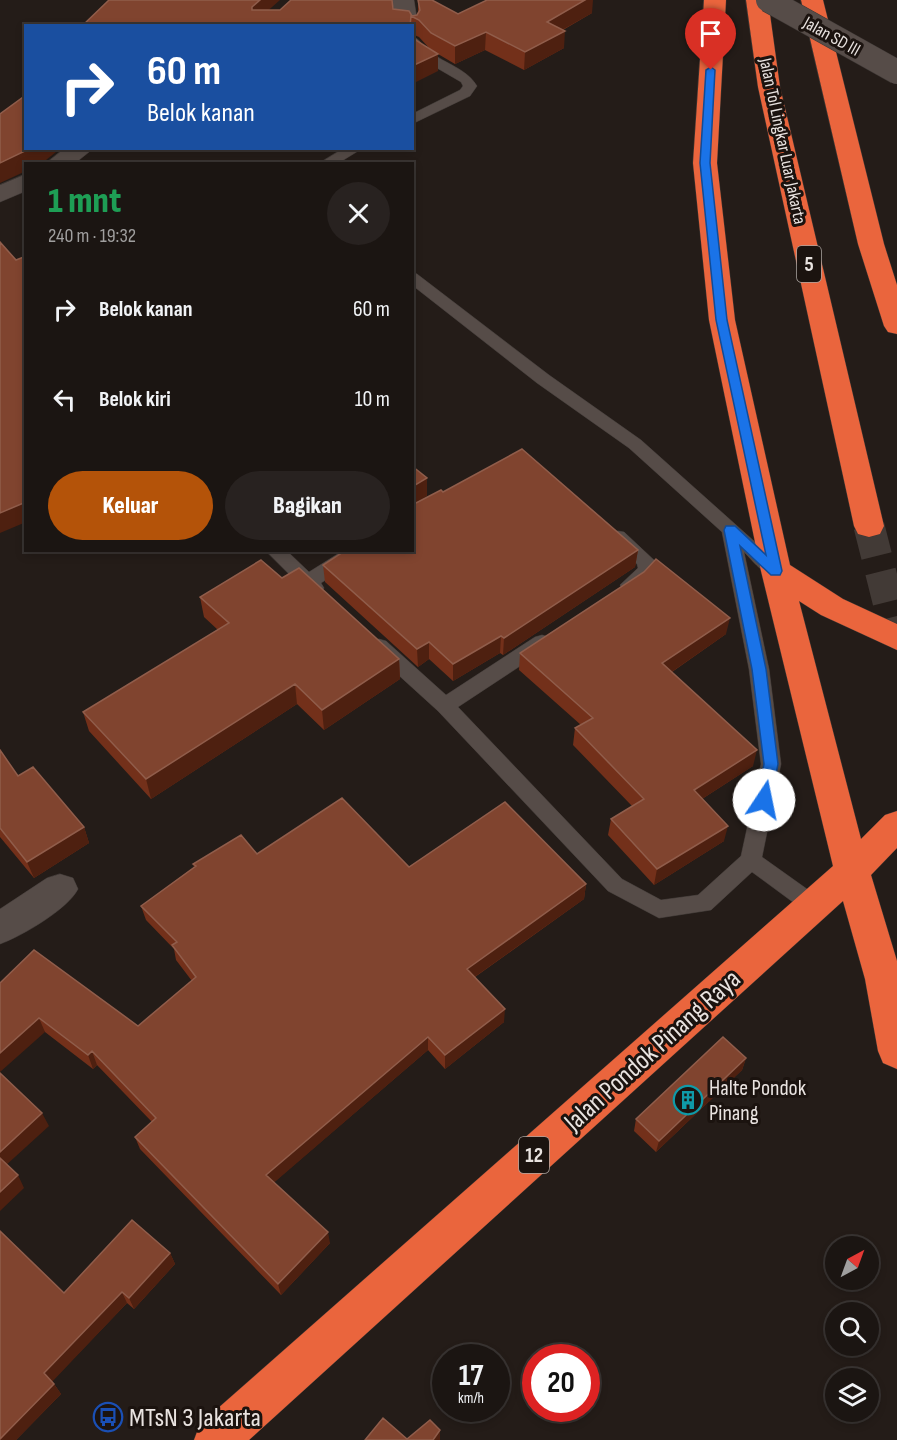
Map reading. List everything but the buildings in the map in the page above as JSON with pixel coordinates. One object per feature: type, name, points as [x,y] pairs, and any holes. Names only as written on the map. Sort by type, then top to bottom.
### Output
[{"type":"highway","points":[[715,0],[705,163],[721,309],[776,571],[852,871],[890,971],[897,1051]]},
{"type":"highway","name":"Jalan Tol Lingkar Luar Jakarta","points":[[757,0],[769,87],[869,526]]},
{"type":"highway","points":[[813,0],[871,244],[897,327]]},
{"type":"highway","points":[[776,571],[832,607],[897,638]]},
{"type":"highway","name":"Jalan Pondok Pinang Raya","points":[[216,1440],[852,871],[897,825]]},
{"type":"street","points":[[403,0],[407,24]]},
{"type":"street","name":"Jalan SD III","points":[[768,0],[897,72]]},
{"type":"street","points":[[60,162],[79,150]]},
{"type":"street","points":[[0,195],[24,182]]},
{"type":"street","points":[[0,928],[60,889]]},
{"type":"lane","points":[[414,43],[423,54],[466,79],[470,86],[465,93],[414,119]]},
{"type":"lane","points":[[329,162],[352,150]]},
{"type":"lane","points":[[414,279],[543,379],[635,444],[776,571]]},
{"type":"lane","points":[[602,523],[646,561],[647,570],[615,595]]},
{"type":"lane","points":[[368,636],[445,706],[615,885],[659,909],[703,904],[751,860],[771,764],[759,669],[730,530]]},
{"type":"lane","points":[[276,552],[333,605]]},
{"type":"lane","points":[[308,582],[355,552]]},
{"type":"lane","points":[[445,706],[555,634]]},
{"type":"lane","points":[[751,860],[813,905]]},
{"type":"tunnel","points":[[869,526],[897,637]]},
{"type":"place","name":"Halte Pondok Pinang","points":[[688,1100]]},
{"type":"place","name":"MTsN 3 Jakarta","points":[[108,1417]]},
{"type":"route","points":[[711,70],[705,163],[722,320],[776,571],[730,530],[759,669],[771,764],[764,800]]}]
